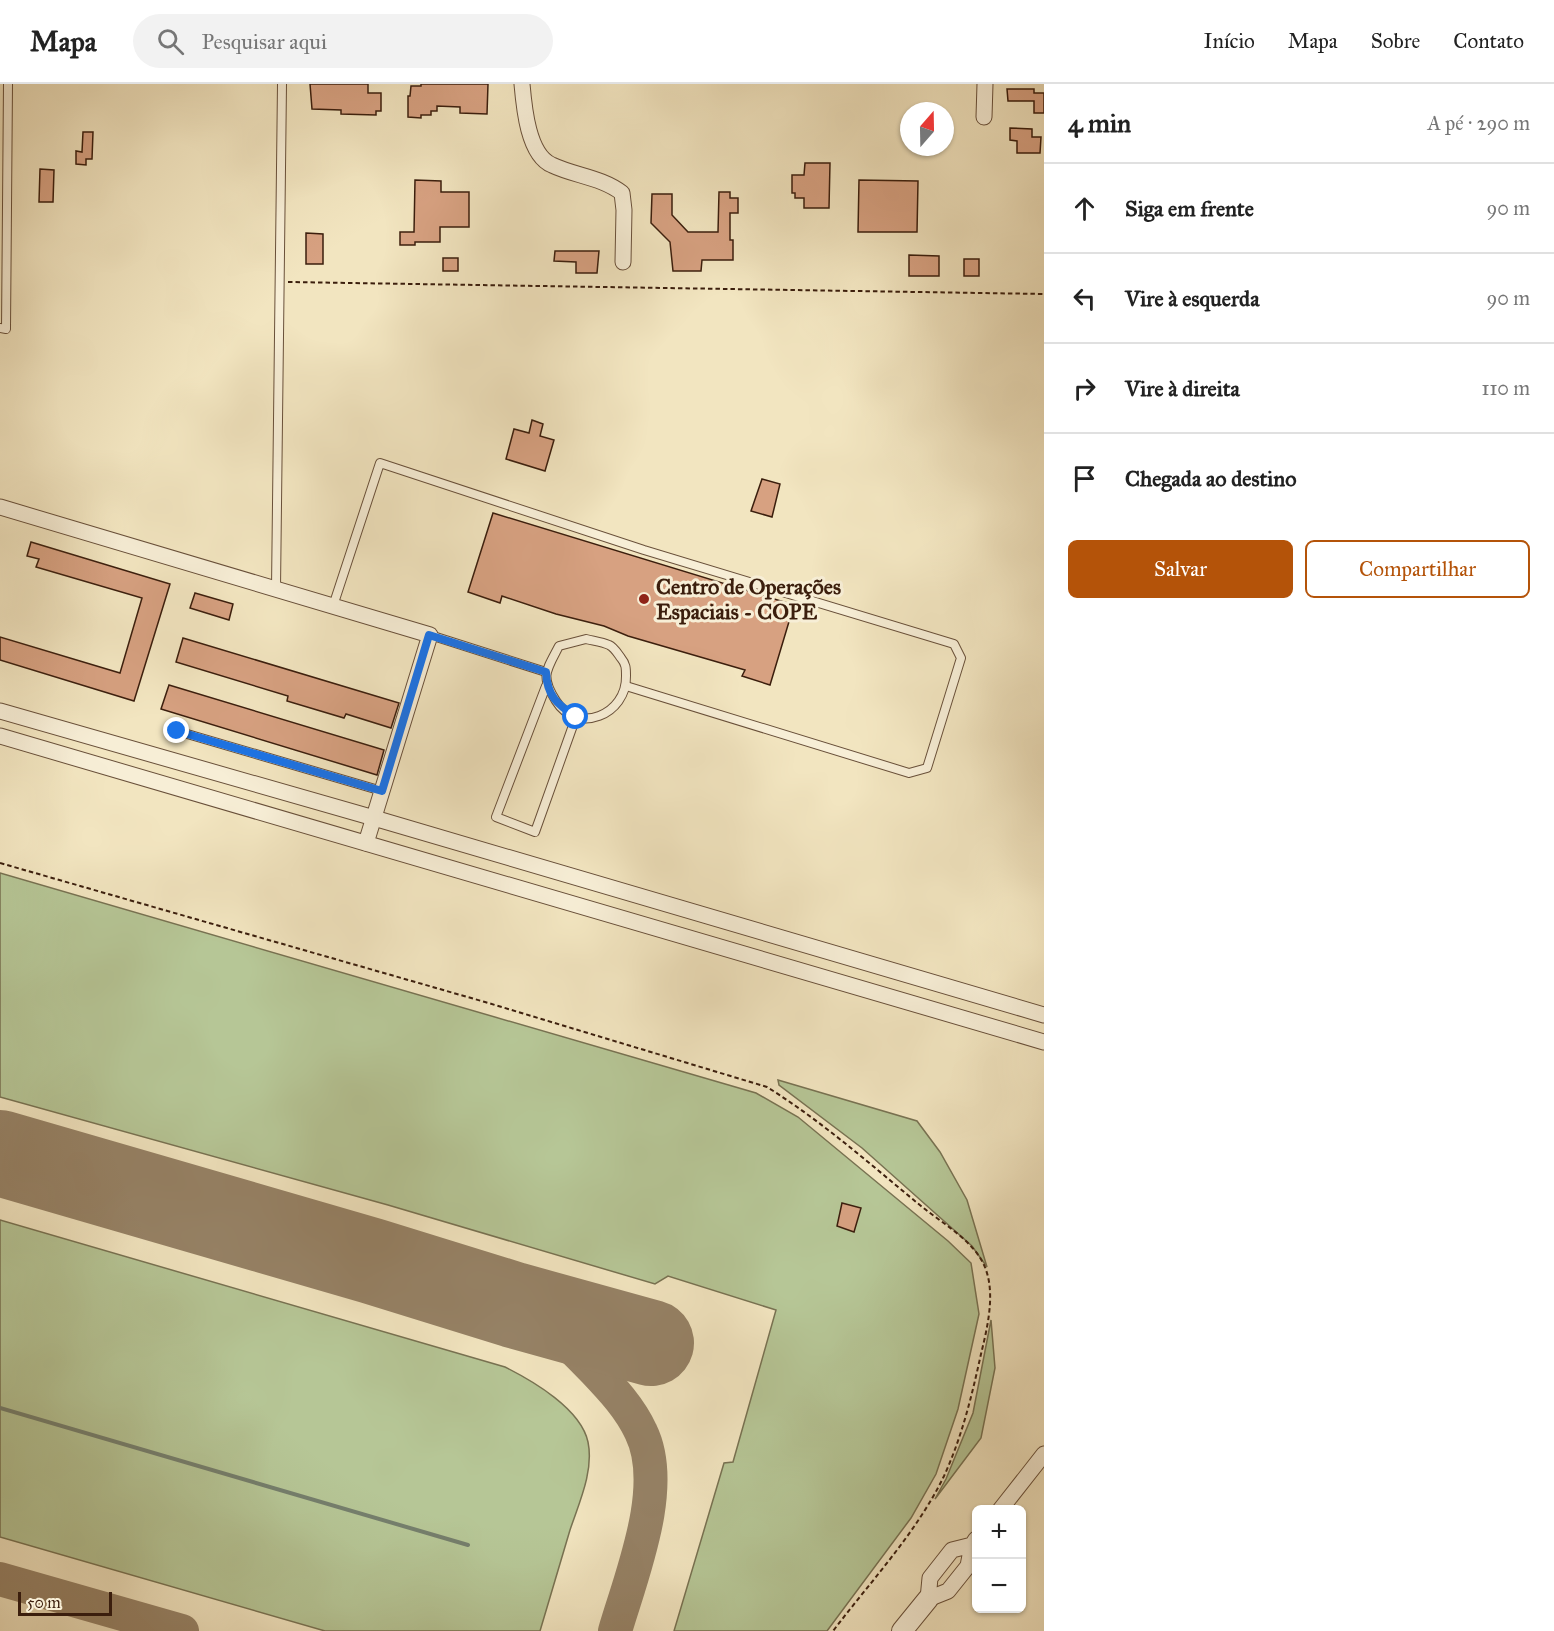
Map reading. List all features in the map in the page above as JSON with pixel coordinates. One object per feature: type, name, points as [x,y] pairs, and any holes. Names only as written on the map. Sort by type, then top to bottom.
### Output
[{"type":"street","points":[[522,84],[526,117],[534,143],[543,160],[551,165],[604,182],[622,193],[623,262]]},
{"type":"street","points":[[984,117],[985,84]]},
{"type":"street","points":[[0,507],[429,635],[366,843]]},
{"type":"street","points":[[0,711],[374,818],[1044,1015]]},
{"type":"street","points":[[0,736],[1044,1042]]},
{"type":"street","points":[[323,830],[331,829],[337,823],[336,811],[330,806]]},
{"type":"street","points":[[468,873],[462,867],[460,859],[463,852],[475,848]]},
{"type":"street","points":[[1003,1505],[1044,1454]]},
{"type":"street","points":[[928,1599],[930,1578],[952,1550],[972,1543]]},
{"type":"street","points":[[902,1631],[928,1599],[948,1591],[968,1566],[972,1550]]},
{"type":"lane","points":[[0,328],[6,329],[8,84]]},
{"type":"lane","points":[[276,588],[282,84]]},
{"type":"lane","points":[[333,606],[380,464],[644,550],[954,644],[961,658],[927,768],[909,773],[626,686]]},
{"type":"lane","points":[[429,635],[546,672]]},
{"type":"lane","points":[[546,686],[559,706],[576,717],[600,717],[618,705],[626,686],[626,664],[611,646],[586,639],[559,646],[546,672],[546,686],[496,817],[535,832],[576,717]]},
{"type":"lane","points":[[177,731],[382,791]]},
{"type":"path","points":[[279,282],[1044,294]]},
{"type":"path","points":[[0,863],[597,1035],[767,1087],[804,1110],[975,1251],[988,1279],[987,1329],[968,1410],[944,1476],[915,1525],[833,1631]]},
{"type":"green space","points":[[0,873],[756,1093],[798,1117],[948,1241],[971,1263],[979,1314],[958,1409],[936,1474],[911,1518],[827,1631],[674,1631],[724,1463],[733,1462],[776,1310],[668,1276],[655,1284],[388,1205],[0,1097]]},
{"type":"green space","points":[[778,1080],[917,1121],[940,1152],[967,1200],[987,1267],[972,1246],[862,1148],[779,1085]]},
{"type":"green space","points":[[0,1220],[505,1367],[554,1397],[576,1418],[584,1430],[588,1442],[589,1464],[585,1487],[540,1631],[325,1631],[0,1537]]},
{"type":"green space","points":[[991,1320],[995,1368],[981,1438],[935,1499],[946,1479],[973,1413]]},
{"type":"building","points":[[310,84],[368,84],[368,93],[381,93],[381,111],[376,111],[376,115],[341,114],[341,110],[312,109]]},
{"type":"building","points":[[421,84],[488,84],[487,114],[460,113],[460,107],[437,106],[437,111],[431,111],[431,115],[421,115],[421,118],[408,117],[408,96],[410,96],[411,86],[421,86]]},
{"type":"building","points":[[1007,89],[1034,89],[1034,93],[1044,93],[1044,113],[1034,113],[1034,101],[1008,101]]},
{"type":"building","points":[[1010,128],[1032,129],[1032,137],[1041,137],[1040,153],[1017,153],[1017,141],[1010,140]]},
{"type":"building","points":[[83,132],[93,132],[92,159],[86,159],[86,165],[76,164],[76,151],[82,152]]},
{"type":"building","points":[[805,163],[830,163],[829,208],[804,208],[804,198],[795,198],[795,193],[792,193],[792,175],[804,175]]},
{"type":"building","points":[[40,169],[54,170],[53,202],[39,202]]},
{"type":"building","points":[[415,180],[441,181],[441,192],[469,192],[469,227],[440,227],[440,242],[415,242],[415,245],[400,245],[400,232],[414,232]]},
{"type":"building","points":[[859,180],[918,181],[917,232],[858,232]]},
{"type":"building","points":[[719,192],[730,192],[730,198],[738,198],[738,213],[730,213],[733,260],[702,260],[701,271],[673,271],[670,242],[651,223],[652,194],[672,194],[672,215],[688,232],[718,232]]},
{"type":"building","points":[[306,233],[323,234],[323,264],[306,264]]},
{"type":"building","points":[[555,251],[599,251],[597,273],[576,273],[576,262],[554,261]]},
{"type":"building","points":[[909,255],[939,256],[939,276],[909,276]]},
{"type":"building","points":[[443,258],[458,258],[458,271],[443,271]]},
{"type":"building","points":[[964,259],[979,259],[979,276],[964,276]]},
{"type":"building","points":[[532,420],[543,424],[540,436],[554,440],[545,471],[506,459],[514,429],[529,433]]},
{"type":"building","points":[[762,479],[780,484],[772,517],[751,511]]},
{"type":"building","name":"Centro de Operações Espaciais - COPE","points":[[493,513],[794,605],[770,685],[742,676],[745,670],[628,636],[604,626],[556,614],[502,596],[500,603],[468,592]]},
{"type":"building","points":[[31,542],[170,584],[134,701],[0,660],[0,637],[120,673],[142,598],[36,567],[39,559],[27,556]]},
{"type":"building","points":[[195,593],[233,604],[229,620],[190,608]]},
{"type":"building","points":[[183,638],[399,703],[391,728],[346,714],[344,718],[287,701],[288,696],[176,662]]},
{"type":"building","points":[[169,685],[384,750],[377,775],[161,709]]},
{"type":"building","points":[[842,1203],[861,1208],[854,1232],[837,1226]]},
{"type":"waterway","points":[[0,1408],[468,1545]]},
{"type":"taxiway","points":[[514,1305],[537,1318],[557,1334],[607,1384],[637,1423],[648,1454],[651,1479],[649,1505],[637,1558],[615,1631]]},
{"type":"taxiway","points":[[0,1579],[182,1631]]},
{"type":"runway","points":[[0,1153],[372,1261],[514,1305],[651,1343]]},
{"type":"place","name":"Centro de Operações Espaciais - COPE","points":[[644,599]]},
{"type":"route","points":[[177,731],[382,791],[429,635],[546,672],[546,686],[559,706],[576,717]]}]
